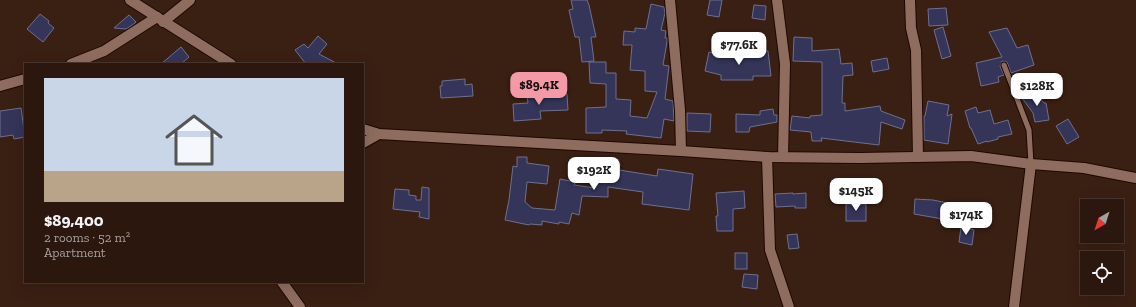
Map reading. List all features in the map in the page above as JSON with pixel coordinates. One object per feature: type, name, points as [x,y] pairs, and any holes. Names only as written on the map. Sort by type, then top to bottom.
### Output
[{"type":"street","points":[[130,0],[229,63]]},
{"type":"street","points":[[74,63],[104,51],[160,20],[190,0]]},
{"type":"street","points":[[670,0],[680,110],[681,151]]},
{"type":"street","points":[[777,0],[785,64],[783,157]]},
{"type":"street","points":[[910,0],[911,28],[916,50],[918,157]]},
{"type":"street","points":[[0,86],[24,79]]},
{"type":"street","points":[[364,129],[379,134],[767,157],[971,156],[1031,164],[1084,168],[1136,178]]},
{"type":"street","points":[[364,142],[379,134]]},
{"type":"street","points":[[767,157],[770,250],[789,307]]},
{"type":"street","points":[[1014,307],[1031,164]]},
{"type":"street","points":[[283,283],[300,307]]},
{"type":"lane","points":[[1004,65],[1028,130],[1031,164]]},
{"type":"building","points":[[571,0],[587,0],[589,5],[596,37],[591,37],[594,61],[582,62],[579,37],[575,37],[569,10],[573,9]]},
{"type":"building","points":[[710,0],[722,0],[719,17],[707,15]]},
{"type":"building","points":[[651,4],[664,7],[665,13],[661,30],[666,31],[665,38],[667,38],[667,42],[663,65],[669,66],[665,99],[673,101],[674,121],[664,119],[661,138],[626,134],[627,131],[602,130],[602,133],[586,133],[586,108],[606,107],[606,84],[590,83],[589,62],[606,62],[606,73],[616,73],[616,99],[631,100],[630,116],[647,118],[657,92],[645,91],[645,71],[630,70],[632,45],[623,45],[624,31],[635,32],[635,28],[646,29]]},
{"type":"building","points":[[754,5],[766,6],[765,20],[752,18]]},
{"type":"building","points":[[946,8],[948,25],[929,26],[928,9]]},
{"type":"building","points":[[40,14],[49,21],[48,23],[54,28],[43,42],[27,29]]},
{"type":"building","points":[[129,15],[136,22],[126,29],[114,28]]},
{"type":"building","points":[[943,27],[951,56],[942,59],[934,30]]},
{"type":"building","points":[[1007,28],[1017,48],[1028,45],[1034,65],[1011,73],[1007,62],[1002,61],[1000,66],[1004,75],[998,77],[999,82],[981,86],[976,63],[1002,57],[989,32]]},
{"type":"building","points":[[318,36],[327,44],[319,54],[336,63],[305,63],[295,50],[304,44],[308,48]]},
{"type":"building","points":[[794,37],[812,38],[812,51],[839,49],[841,64],[852,63],[853,75],[843,76],[842,103],[845,103],[845,111],[880,106],[881,111],[905,120],[902,129],[881,122],[879,145],[821,138],[822,141],[812,141],[811,132],[790,130],[792,116],[810,118],[810,116],[822,115],[822,62],[793,61]]},
{"type":"building","points":[[181,47],[189,57],[182,63],[162,63]]},
{"type":"building","points":[[768,51],[771,76],[753,76],[753,80],[721,80],[721,75],[705,71],[709,52],[725,56]]},
{"type":"building","points":[[887,58],[889,69],[873,72],[871,61]]},
{"type":"building","points":[[465,79],[465,85],[472,84],[473,96],[441,98],[440,86],[442,86],[442,81]]},
{"type":"building","points":[[1034,90],[1044,103],[1046,103],[1049,120],[1035,122],[1033,113],[1022,98]]},
{"type":"building","points":[[567,94],[568,110],[540,111],[541,119],[514,121],[513,104],[528,103],[527,96]]},
{"type":"building","points":[[928,101],[949,105],[947,116],[952,114],[948,144],[924,140],[924,116]]},
{"type":"building","points":[[976,107],[978,113],[990,110],[994,124],[1008,120],[1012,134],[978,144],[970,128],[965,111]]},
{"type":"building","points":[[21,108],[24,137],[14,139],[13,135],[0,137],[0,111]]},
{"type":"building","points":[[773,109],[774,115],[777,115],[777,122],[750,127],[749,132],[736,132],[736,114],[760,115],[760,111]]},
{"type":"building","points":[[687,113],[711,114],[710,132],[687,131]]},
{"type":"building","points":[[1068,119],[1079,137],[1067,144],[1056,126]]},
{"type":"building","points":[[517,157],[527,157],[527,163],[549,166],[547,184],[527,182],[525,202],[532,208],[555,210],[560,179],[575,182],[574,185],[595,188],[600,160],[620,164],[619,170],[657,176],[658,169],[693,174],[689,210],[642,204],[643,192],[608,187],[608,197],[582,196],[579,215],[572,213],[569,224],[542,221],[542,225],[529,225],[505,220],[513,166],[517,167]]},
{"type":"building","points":[[422,187],[429,188],[429,219],[419,217],[420,212],[393,209],[395,189],[409,190],[409,195],[416,196],[416,200],[421,200]]},
{"type":"building","points":[[744,191],[745,208],[733,209],[733,231],[717,231],[716,216],[718,216],[716,193]]},
{"type":"building","points":[[806,193],[806,208],[795,208],[795,206],[776,207],[775,194]]},
{"type":"building","points":[[915,199],[933,200],[962,206],[960,222],[914,214]]},
{"type":"building","points":[[846,204],[866,204],[866,221],[846,221]]},
{"type":"building","points":[[961,227],[974,230],[972,245],[959,242]]},
{"type":"building","points":[[797,234],[799,248],[789,249],[787,235]]},
{"type":"building","points":[[735,253],[747,253],[747,269],[735,269]]},
{"type":"building","points":[[744,274],[758,275],[757,289],[742,287]]}]
